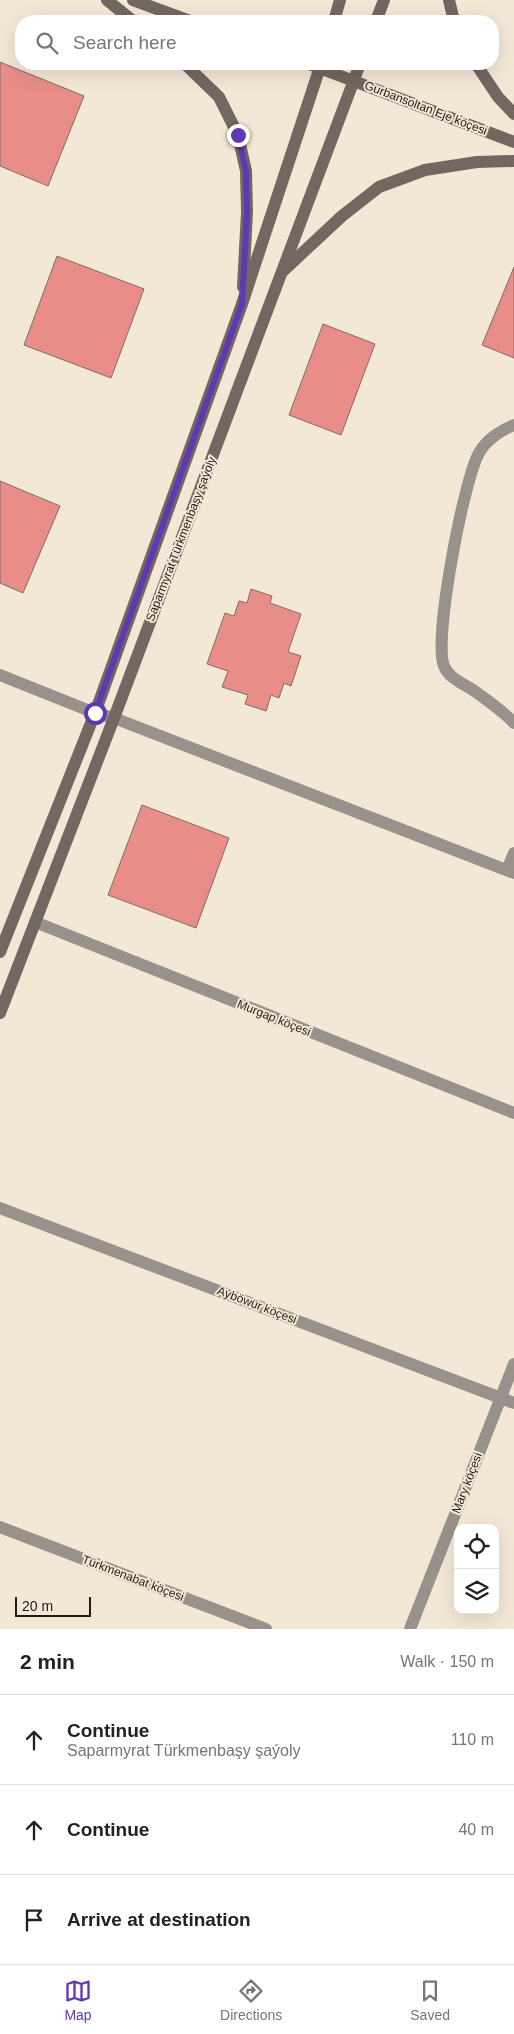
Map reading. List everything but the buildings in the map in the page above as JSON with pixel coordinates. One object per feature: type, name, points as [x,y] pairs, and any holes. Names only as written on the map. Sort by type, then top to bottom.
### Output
[{"type":"main road","points":[[106,0],[125,15]]},
{"type":"main road","points":[[133,0],[174,15]]},
{"type":"main road","points":[[336,15],[340,0]]},
{"type":"main road","points":[[378,15],[384,0]]},
{"type":"main road","points":[[449,0],[453,15]]},
{"type":"main road","points":[[191,70],[219,97],[238,135],[246,171],[247,212],[242,304]]},
{"type":"main road","name":"Saparmyrat Türkmenbaşy şaýoly","points":[[0,952],[95,713],[242,304],[315,70]]},
{"type":"main road","name":"Gurbansoltan Eje köçesi","points":[[329,70],[514,142]]},
{"type":"main road","name":"Saparmyrat Türkmenbaşy şaýoly","points":[[0,1013],[114,718],[358,70]]},
{"type":"main road","points":[[480,70],[498,97],[514,114]]},
{"type":"main road","points":[[281,273],[342,216],[379,187],[425,170],[478,162],[514,161]]},
{"type":"street","points":[[514,425],[501,430],[479,452],[469,479],[459,519],[441,629],[444,665],[454,678],[514,723]]},
{"type":"street","points":[[0,675],[510,871],[514,853]]},
{"type":"street","name":"Murgap köçesi","points":[[35,922],[514,1113]]},
{"type":"street","name":"Aýböwür köçesi","points":[[0,1208],[514,1403]]},
{"type":"street","name":"Mary köçesi","points":[[410,1629],[514,1364]]},
{"type":"street","name":"Türkmenabat köçesi","points":[[0,1527],[266,1629]]},
{"type":"route","points":[[95,713],[242,304],[247,212],[246,171],[238,135]]}]
